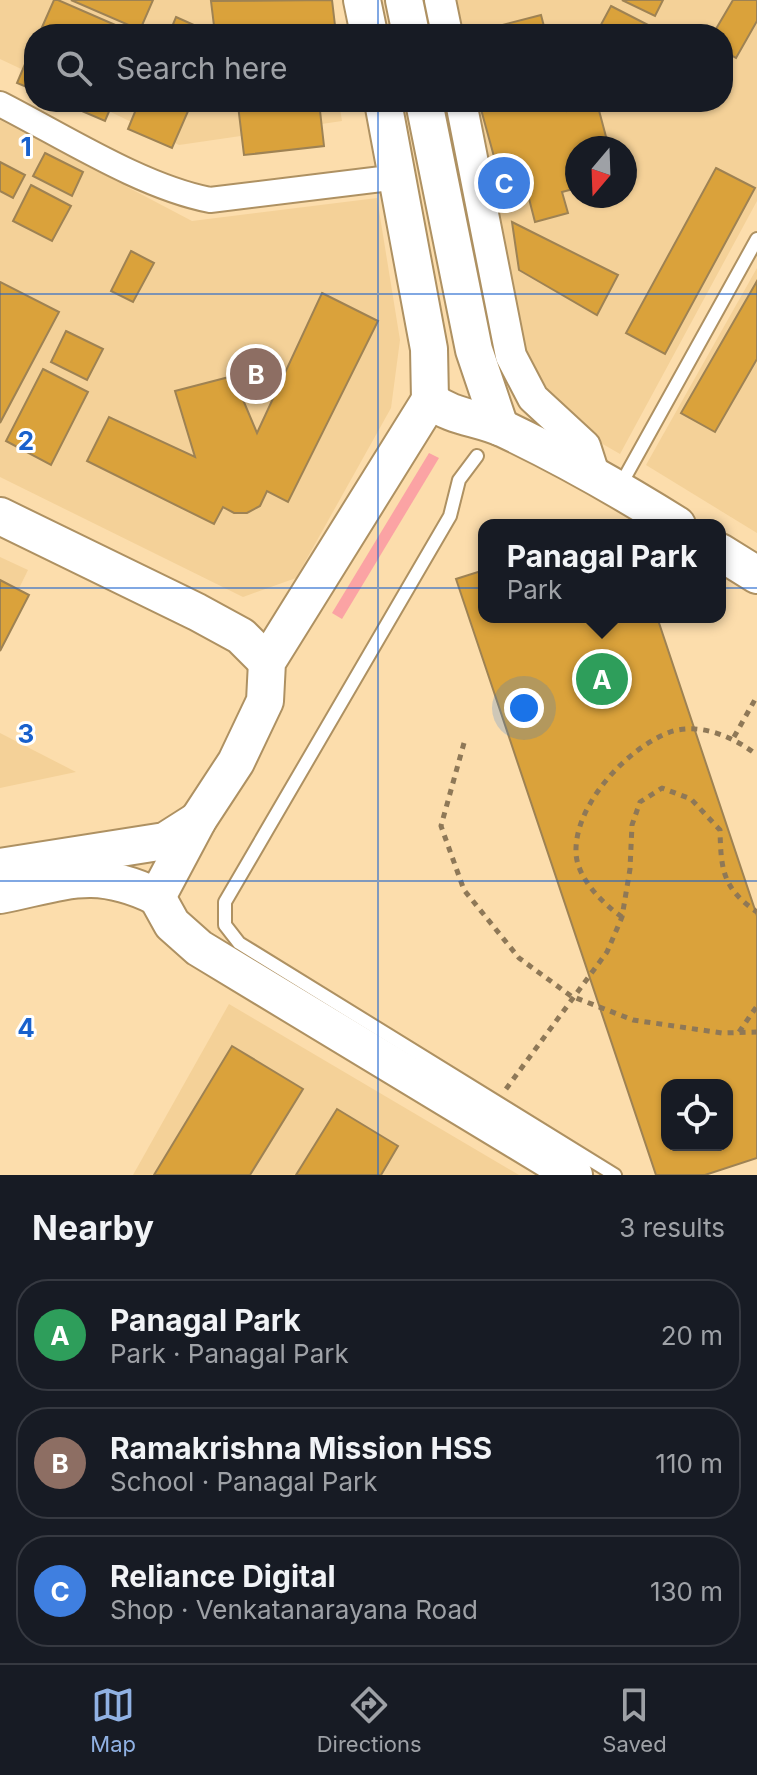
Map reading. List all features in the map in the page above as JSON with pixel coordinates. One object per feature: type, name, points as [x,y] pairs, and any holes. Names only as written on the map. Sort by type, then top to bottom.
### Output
[{"type":"main road","points":[[362,0],[367,24]]},
{"type":"main road","points":[[404,0],[409,24]]},
{"type":"main road","points":[[157,897],[198,820],[236,762],[265,701],[267,662],[430,400],[429,349],[385,112]]},
{"type":"main road","points":[[426,112],[474,350],[500,427]]},
{"type":"main road","points":[[430,400],[445,412],[500,427],[607,483],[667,519]]},
{"type":"main road","points":[[0,516],[241,636],[267,662]]},
{"type":"main road","points":[[726,556],[757,575]]},
{"type":"main road","points":[[0,867],[165,841],[198,820]]},
{"type":"main road","points":[[0,895],[99,877],[127,882],[157,897],[172,924],[199,948],[574,1175]]},
{"type":"street","points":[[440,0],[445,24]]},
{"type":"street","points":[[0,104],[153,182],[184,195],[210,200],[398,177]]},
{"type":"street","points":[[463,112],[511,356],[533,398],[585,446],[607,483]]},
{"type":"lane","points":[[607,483],[757,239]]},
{"type":"lane","points":[[477,456],[459,480],[450,516],[225,902],[225,925],[239,943],[615,1175]]},
{"type":"path","points":[[734,737],[757,696]]},
{"type":"path","points":[[622,917],[598,901],[576,855],[588,803],[626,759],[671,732],[702,731],[734,737],[757,755]]},
{"type":"path","points":[[464,743],[441,826],[464,890],[519,958],[571,996],[633,1020],[757,1032]]},
{"type":"path","points":[[496,1102],[571,996],[607,952],[622,917],[630,869],[632,825],[640,802],[662,788],[691,799],[720,830],[721,873],[743,903],[757,912]]},
{"type":"path","points":[[739,1032],[757,1006]]},
{"type":"shaded area","points":[[0,0],[320,0],[324,24],[24,24],[24,70],[0,59]]},
{"type":"shaded area","points":[[418,0],[757,0],[757,201],[620,454],[561,420],[483,273],[444,112],[733,112],[733,24],[424,24]]},
{"type":"shaded area","points":[[111,112],[341,112],[342,121],[179,145]]},
{"type":"shaded area","points":[[0,120],[192,221],[377,198],[400,340],[391,408],[296,578],[243,597],[0,477]]},
{"type":"shaded area","points":[[757,268],[757,533],[646,465]]},
{"type":"shaded area","points":[[429,453],[439,458],[342,619],[332,613]]},
{"type":"shaded area","points":[[0,557],[28,570],[0,627]]},
{"type":"shaded area","points":[[0,733],[76,772],[0,788]]},
{"type":"shaded area","points":[[229,1004],[519,1175],[133,1175]]},
{"type":"building","points":[[54,0],[58,0],[113,24],[43,24]]},
{"type":"building","points":[[71,0],[153,0],[143,24],[126,24]]},
{"type":"building","points":[[332,0],[335,24],[214,24],[211,1]]},
{"type":"building","points":[[622,0],[663,0],[655,16]]},
{"type":"building","points":[[733,0],[757,0],[757,21],[736,58],[733,56],[733,24],[719,24]]},
{"type":"building","points":[[611,6],[646,24],[601,24]]},
{"type":"building","points":[[541,15],[543,24],[506,24]]},
{"type":"building","points":[[176,17],[192,24],[173,24]]},
{"type":"building","points":[[24,67],[24,86],[17,83]]},
{"type":"building","points":[[84,112],[109,112],[105,121]]},
{"type":"building","points":[[135,112],[188,112],[172,148],[128,129]]},
{"type":"building","points":[[239,112],[320,112],[324,146],[244,155]]},
{"type":"building","points":[[482,112],[599,112],[606,136],[565,136],[565,191],[562,192],[568,213],[535,222],[526,187],[504,193]]},
{"type":"building","points":[[45,153],[83,172],[72,196],[33,176]]},
{"type":"building","points":[[0,162],[25,175],[13,198],[0,191]]},
{"type":"building","points":[[716,168],[755,188],[665,354],[626,333]]},
{"type":"building","points":[[31,185],[71,206],[52,241],[13,221]]},
{"type":"building","points":[[512,222],[618,275],[597,315],[519,270]]},
{"type":"building","points":[[131,251],[154,263],[133,302],[111,291]]},
{"type":"building","points":[[757,281],[757,359],[715,432],[681,413]]},
{"type":"building","points":[[0,282],[59,312],[0,423]]},
{"type":"building","points":[[322,293],[378,321],[288,502],[267,491],[260,506],[247,513],[234,513],[223,507],[214,524],[87,461],[109,417],[195,457],[175,391],[233,376],[257,433]]},
{"type":"building","points":[[66,331],[103,349],[87,380],[51,362]]},
{"type":"building","points":[[43,369],[88,392],[51,465],[6,441]]},
{"type":"building","points":[[478,572],[478,623],[659,623],[757,916],[757,1158],[705,1175],[656,1175],[456,579]]},
{"type":"building","points":[[0,580],[29,595],[0,651]]},
{"type":"building","points":[[232,1046],[303,1089],[250,1175],[154,1175]]},
{"type":"building","points":[[337,1109],[398,1146],[381,1175],[296,1175]]},
{"type":"place","name":"Reliance Digital","points":[[504,183]]},
{"type":"place","name":"Ramakrishna Mission HSS","points":[[256,374]]},
{"type":"place","name":"Panagal Park","points":[[602,679]]}]
